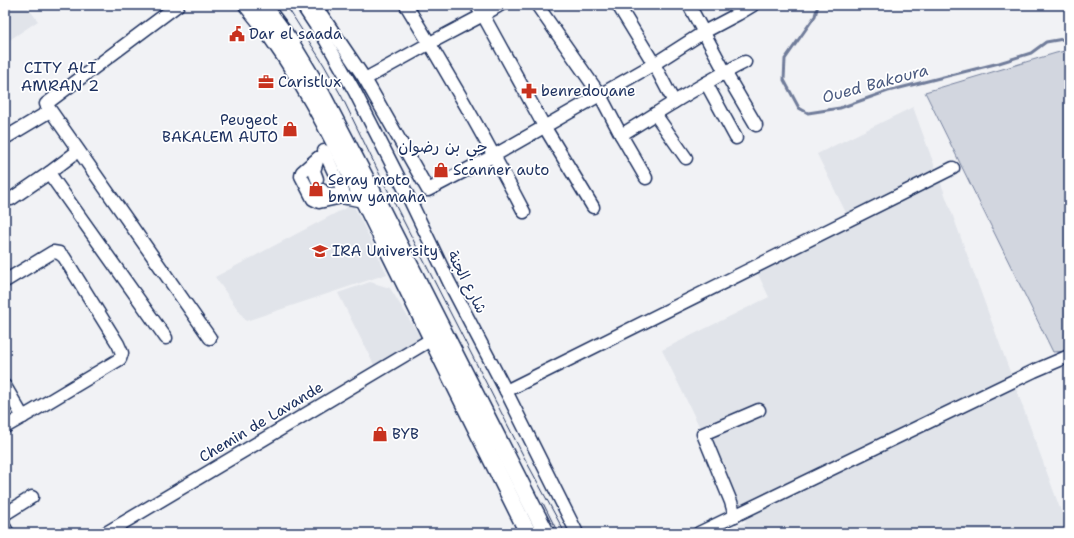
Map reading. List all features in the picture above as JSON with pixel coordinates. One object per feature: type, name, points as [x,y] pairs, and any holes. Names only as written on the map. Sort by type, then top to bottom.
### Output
[{"type":"main road","points":[[247,5],[261,21],[292,67],[316,110],[325,150],[364,201],[528,533]]},
{"type":"main road","points":[[263,5],[289,40],[320,90],[546,533]]},
{"type":"street","points":[[178,5],[46,104],[210,338]]},
{"type":"street","name":"شارع الجنة","points":[[302,5],[326,41],[351,86],[577,533]]},
{"type":"street","points":[[315,5],[365,79],[428,190]]},
{"type":"street","points":[[406,5],[430,43],[494,155],[524,212]]},
{"type":"street","points":[[476,5],[544,126],[593,207]]},
{"type":"street","points":[[365,79],[483,16],[500,5]]},
{"type":"street","points":[[537,5],[600,95],[646,178]]},
{"type":"street","points":[[618,5],[654,64],[674,102]]},
{"type":"street","points":[[689,5],[725,72],[756,125]]},
{"type":"street","points":[[410,201],[654,64],[736,10],[753,5]]},
{"type":"street","points":[[621,135],[706,83],[745,62]]},
{"type":"street","points":[[706,83],[736,138]]},
{"type":"street","points":[[5,138],[50,111]]},
{"type":"street","points":[[655,114],[686,158]]},
{"type":"street","points":[[325,150],[314,171],[324,193],[364,201]]},
{"type":"street","points":[[325,150],[344,197]]},
{"type":"street","points":[[325,150],[302,172],[301,176],[313,200],[319,202],[344,197]]},
{"type":"street","points":[[11,199],[49,174],[78,151]]},
{"type":"street","points":[[506,391],[953,168]]},
{"type":"street","points":[[49,174],[166,338]]},
{"type":"street","points":[[5,281],[52,252],[59,253],[64,257],[118,344],[122,353],[120,359],[5,427]]},
{"type":"street","name":"Chemin de Lavande","points":[[106,533],[432,339]]},
{"type":"street","points":[[699,533],[1034,371],[1069,356]]},
{"type":"street","points":[[5,386],[23,417]]},
{"type":"street","points":[[735,516],[731,502],[703,434],[759,410]]},
{"type":"street","points":[[5,514],[32,497]]},
{"type":"street","points":[[5,528],[8,533]]},
{"type":"shaded area","points":[[5,5],[31,5],[28,8],[38,21],[5,43]]},
{"type":"shaded area","points":[[1069,50],[1069,351],[1053,352],[925,92]]},
{"type":"shaded area","points":[[913,107],[1069,533],[723,533],[746,522],[662,350],[769,297],[755,268],[850,221],[817,154]]},
{"type":"shaded area","name":"IRA University","points":[[353,204],[387,274],[246,321],[215,277]]},
{"type":"shaded area","points":[[370,282],[390,288],[422,340],[374,365],[338,293]]},
{"type":"waterway","name":"Oued Bakoura","points":[[818,5],[815,16],[785,59],[784,80],[799,108],[808,113],[840,108],[888,91],[999,63],[1031,53],[1046,42],[1069,38]]},
{"type":"tram line","points":[[286,5],[324,65],[342,97],[380,175],[525,459],[565,533]]},
{"type":"tram line","points":[[543,503],[558,533]]},
{"type":"place","name":"Dar el saada","points":[[237,34]]},
{"type":"place","name":"Caristlux","points":[[266,82]]},
{"type":"place","name":"benredouane","points":[[529,91]]},
{"type":"place","name":"Peugeot BAKALEM AUTO","points":[[290,129]]},
{"type":"place","name":"Scanner auto","points":[[441,170]]},
{"type":"place","name":"Seray moto bmw yamaha","points":[[316,189]]},
{"type":"place","name":"IRA University","points":[[320,251]]},
{"type":"place","name":"BYB","points":[[380,434]]},
{"type":"district","name":"CITY ALI AMRAN 2","points":[[60,76]]},
{"type":"district","name":"حي بن رضوان","points":[[443,146]]}]
